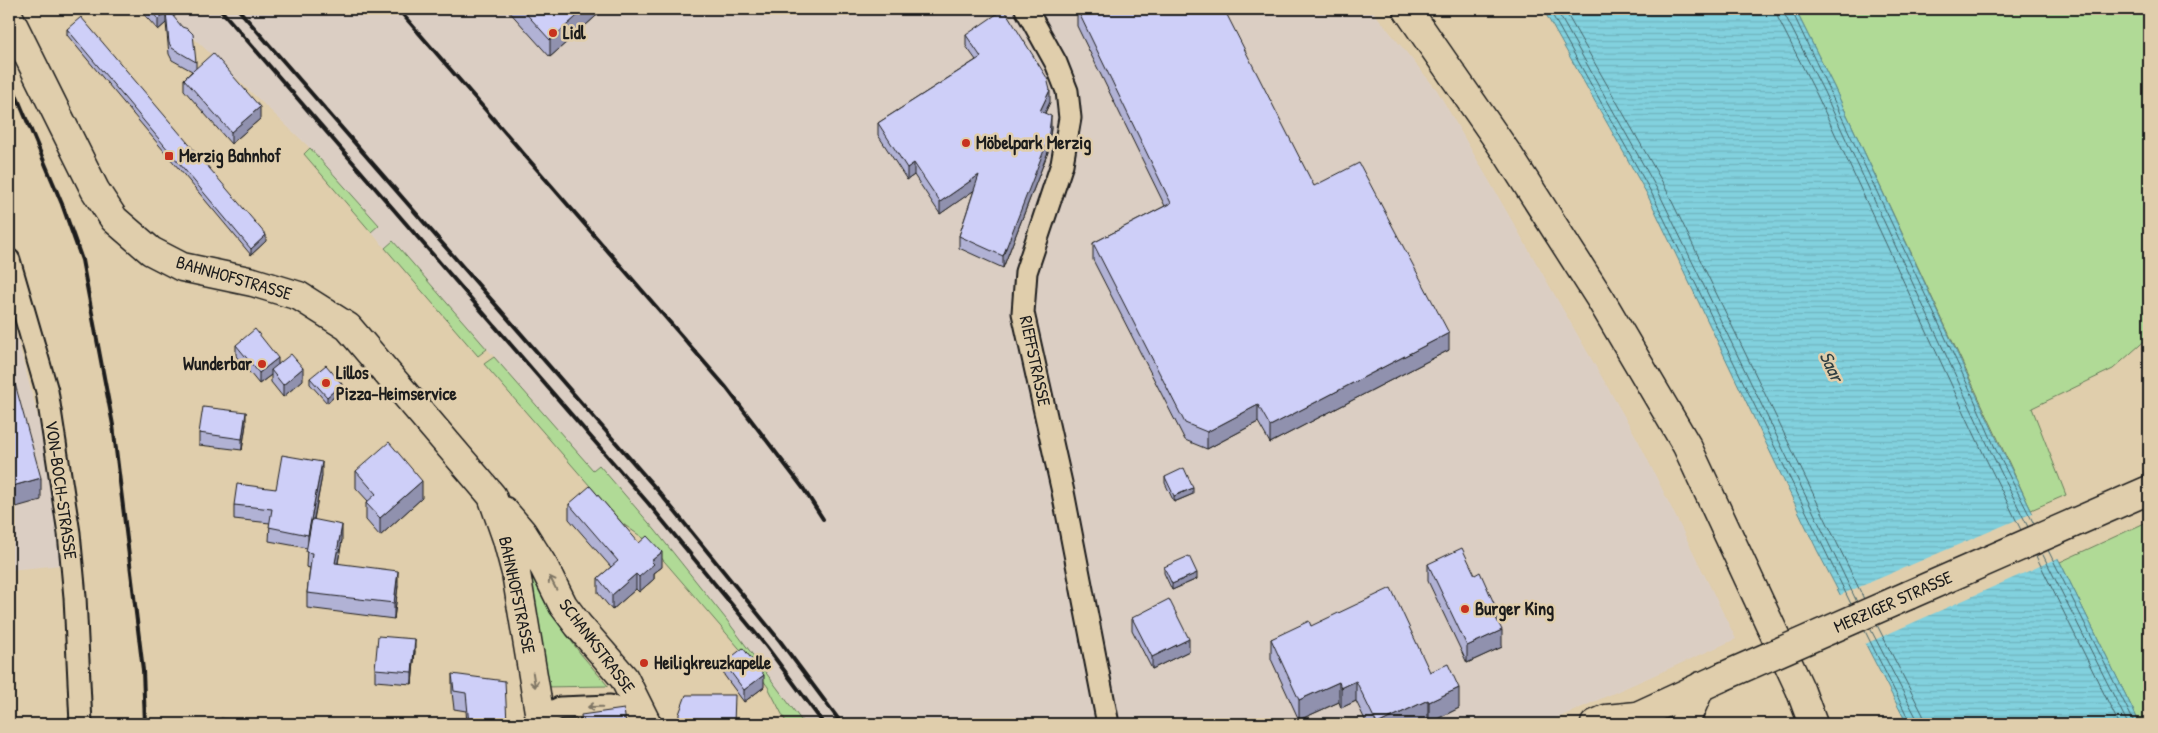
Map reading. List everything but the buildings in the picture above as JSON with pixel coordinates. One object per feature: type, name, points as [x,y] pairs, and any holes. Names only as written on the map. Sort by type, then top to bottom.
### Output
[{"type":"main road","points":[[1407,9],[1510,156],[1601,300],[1687,446],[1800,689],[1813,724]]},
{"type":"main road","name":"BAHNHOFSTRASSE","points":[[9,17],[94,190],[114,219],[151,251],[182,267],[252,282],[299,296],[348,327],[492,496],[507,539],[516,573],[541,720]]},
{"type":"main road","name":"MERZIGER STRASSE","points":[[1594,724],[1606,719],[1634,721],[1712,682],[2149,490]]},
{"type":"main road","name":"SCHANKSTRASSE","points":[[492,496],[522,532],[578,625],[624,678],[647,724]]},
{"type":"main road","points":[[1684,724],[1712,682]]},
{"type":"street","name":"RIEFFSTRASSE","points":[[1026,9],[1056,63],[1067,91],[1070,118],[1062,164],[1026,272],[1023,313],[1063,492],[1108,724]]},
{"type":"street","name":"VON-BOCH-STRASSE","points":[[9,260],[47,391],[50,410],[70,542],[75,597],[81,724]]},
{"type":"street","name":"BAHNHOFSTRASSE","points":[[541,720],[560,708],[610,706],[628,713],[637,724]]},
{"type":"shaded area","points":[[163,9],[1371,9],[1437,90],[1638,440],[1736,639],[1544,724],[804,724],[726,619],[655,530],[600,466],[593,470],[393,241],[385,248],[371,232],[379,225],[310,148]]},
{"type":"shaded area","points":[[9,307],[51,466],[62,565],[9,570]]},
{"type":"green space","points":[[1795,9],[2149,9],[2149,337],[2113,369],[2032,408],[2066,495],[2031,510],[1834,87]]},
{"type":"green space","points":[[310,148],[379,225],[371,232],[304,154]]},
{"type":"green space","points":[[393,241],[487,349],[478,356],[385,248]]},
{"type":"green space","points":[[494,357],[593,470],[599,465],[655,530],[726,619],[804,724],[787,724],[768,687],[745,655],[646,540],[623,524],[484,364]]},
{"type":"green space","points":[[2149,521],[2149,724],[2140,724],[2060,562]]},
{"type":"green space","points":[[534,572],[559,624],[580,653],[608,686],[542,687],[523,576]]},
{"type":"water","name":"Saar","points":[[1543,9],[1795,9],[1834,87],[2001,448],[2140,724],[1907,724],[1817,550],[1647,194]]},
{"type":"pier","points":[[2035,512],[2060,557],[1863,645],[1838,596]]},
{"type":"railway","points":[[220,9],[648,503],[766,646],[824,724]]},
{"type":"railway","points":[[238,9],[659,492],[780,641],[842,724]]},
{"type":"railway","points":[[398,9],[725,386],[803,488],[823,519]]},
{"type":"railway","points":[[9,78],[62,204],[82,260],[113,425],[143,670],[145,724]]},
{"type":"place","name":"Lidl","points":[[553,33]]},
{"type":"place","name":"Möbelpark Merzig","points":[[966,143]]},
{"type":"place","name":"Merzig Bahnhof","points":[[169,156]]},
{"type":"place","name":"Wunderbar","points":[[262,364]]},
{"type":"place","name":"Lillos Pizza-Heimservice","points":[[326,383]]},
{"type":"place","name":"Burger King","points":[[1465,609]]},
{"type":"place","name":"Heiligkreuzkapelle","points":[[644,663]]}]
